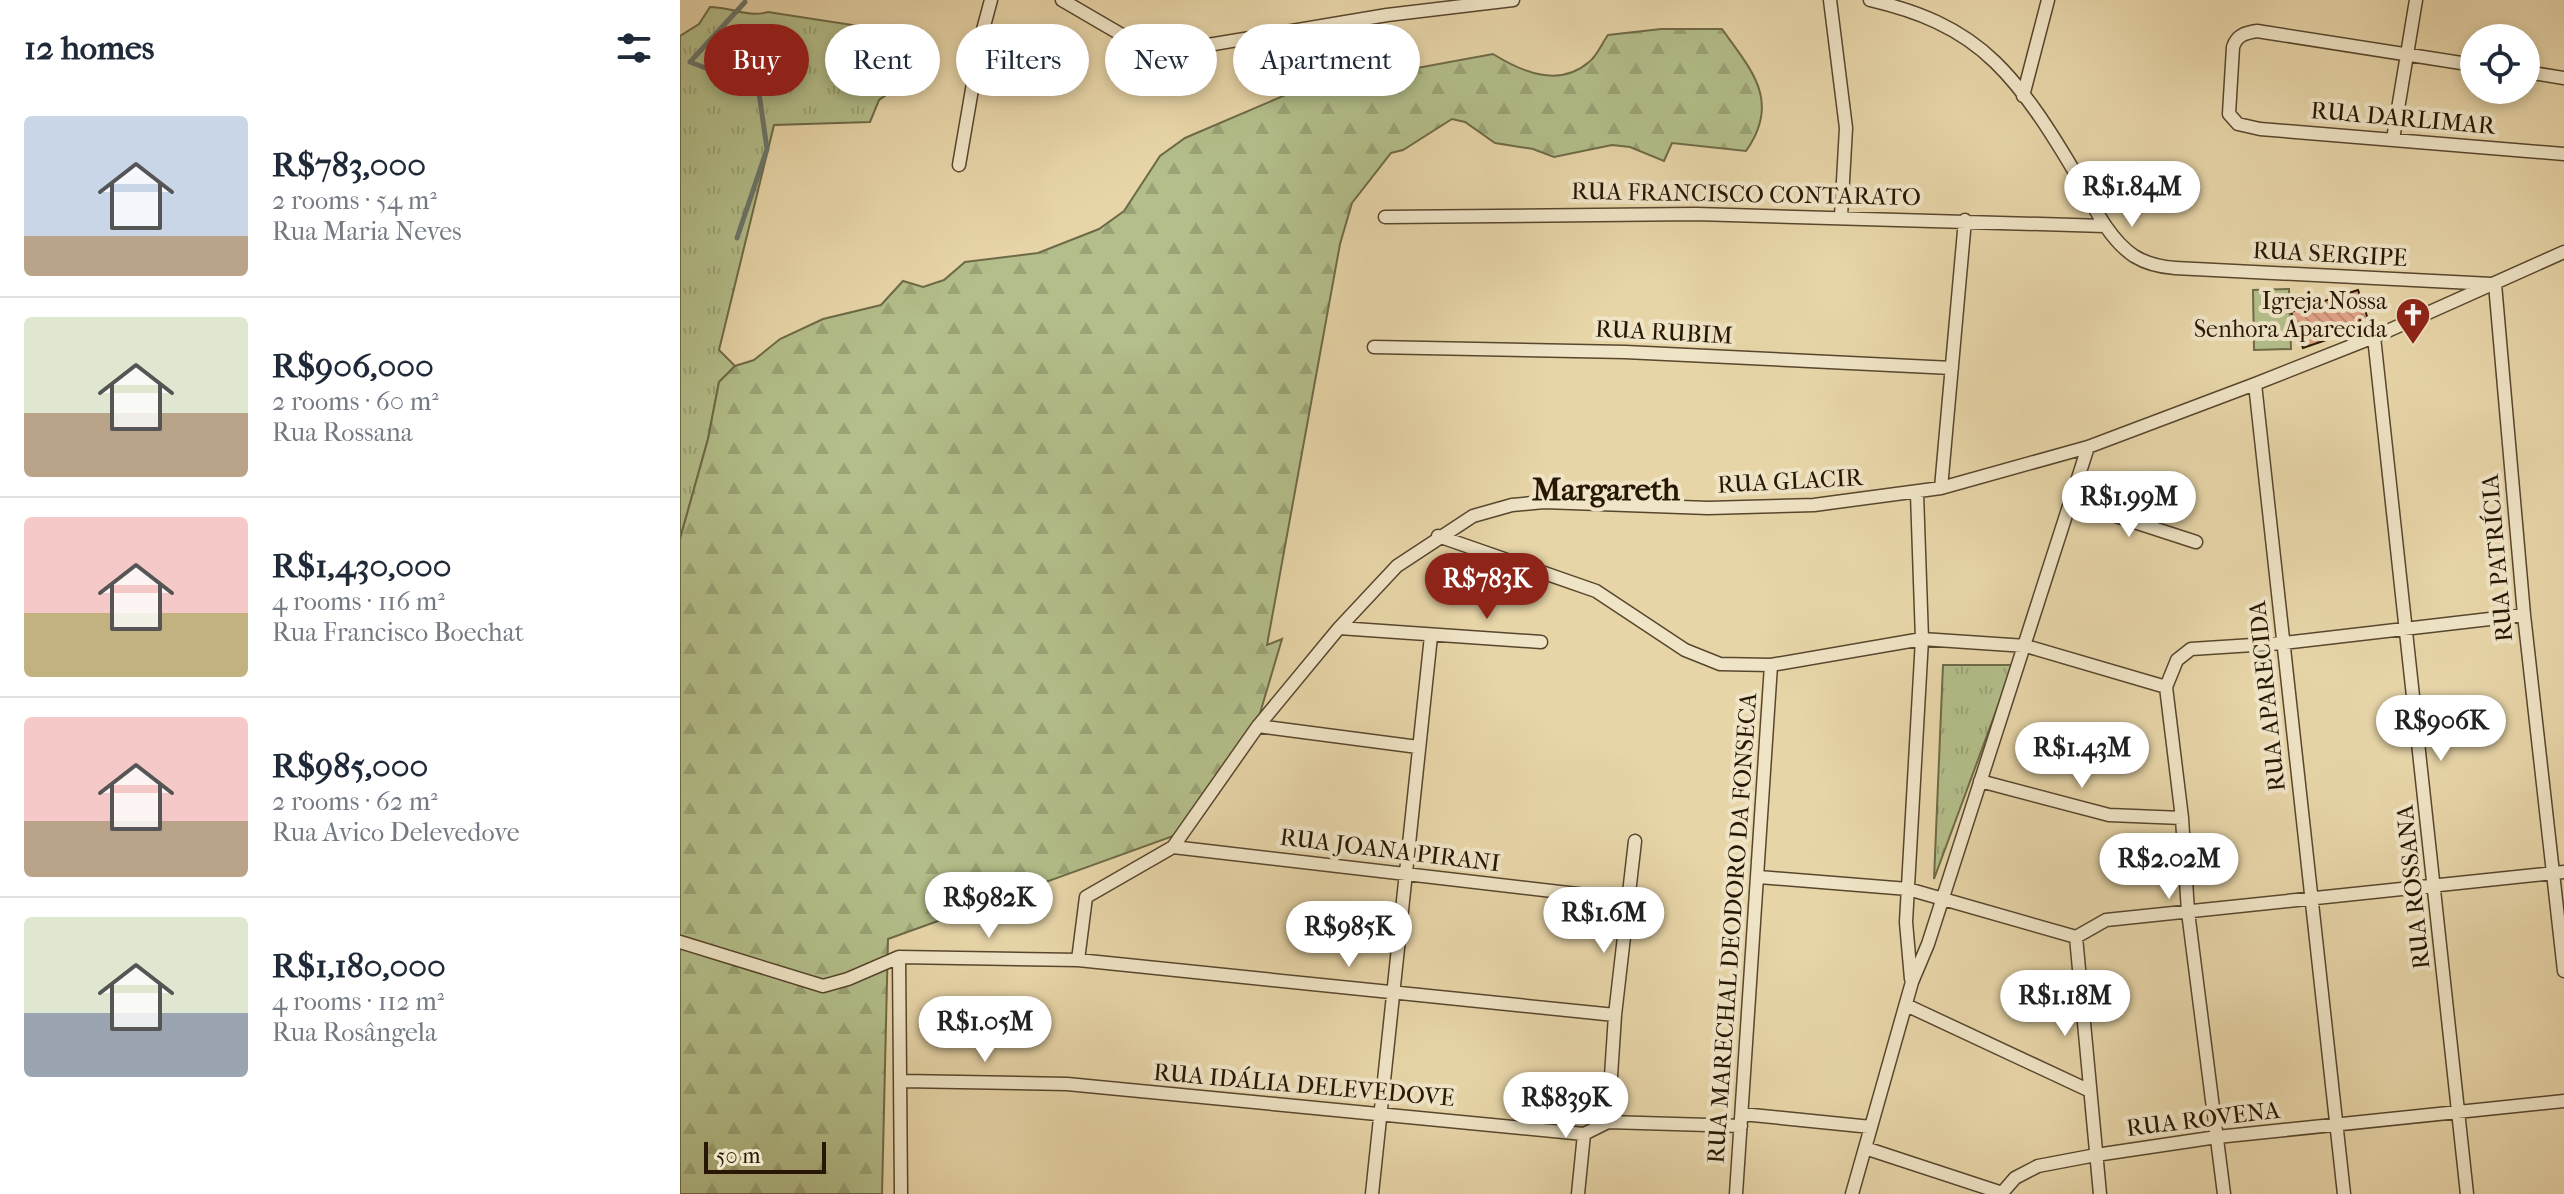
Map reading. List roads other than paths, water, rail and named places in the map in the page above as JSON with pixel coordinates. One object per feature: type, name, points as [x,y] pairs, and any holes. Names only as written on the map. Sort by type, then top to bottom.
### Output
[{"type":"street","points":[[959,165],[981,37],[991,0]]},
{"type":"street","points":[[1062,0],[1122,35],[1157,49],[1202,46],[1387,15],[1513,0]]},
{"type":"street","points":[[1830,0],[1846,128],[1841,216]]},
{"type":"street","name":"RUA SERGIPE","points":[[1870,0],[1914,10],[1942,23],[1996,63],[2023,96],[2105,226],[2135,256],[2159,267],[2495,284],[2564,252]]},
{"type":"street","points":[[2023,96],[2048,0]]},
{"type":"street","points":[[2393,139],[2416,0]]},
{"type":"street","name":"RUA DARLIMAR","points":[[2409,55],[2257,31],[2240,36],[2233,47],[2227,101],[2231,118],[2238,124],[2564,154]]},
{"type":"street","points":[[2409,55],[2460,63]]},
{"type":"street","points":[[2540,74],[2564,78]]},
{"type":"street","name":"RUA FRANCISCO CONTARATO","points":[[1385,217],[1542,213],[1841,216],[2105,226]]},
{"type":"street","points":[[1941,488],[1965,220]]},
{"type":"street","name":"RUA GLACIR","points":[[1078,960],[1086,897],[1173,847],[1258,726],[1339,628],[1397,566],[1438,536],[1473,516],[1512,505],[1544,502],[1752,508],[1917,494],[2088,447],[2374,337],[2495,284]]},
{"type":"street","name":"RUA PATRÍCIA","points":[[2495,284],[2524,615],[2558,872],[2564,971]]},
{"type":"street","name":"RUA ROSSANA","points":[[2374,337],[2467,1194]]},
{"type":"street","name":"RUA RUBIM","points":[[1374,347],[1625,352],[1952,368]]},
{"type":"street","name":"RUA APARECIDA","points":[[2255,384],[2309,899],[2344,1194]]},
{"type":"street","points":[[1852,1194],[1912,982],[2026,646],[2088,447]]},
{"type":"street","points":[[1912,982],[1907,948],[1908,889],[1922,639],[1917,494]]},
{"type":"street","points":[[2073,502],[2196,542]]},
{"type":"street","points":[[1438,536],[1596,591],[1700,658],[1737,666],[1771,665],[1922,639],[2026,646],[2166,687]]},
{"type":"street","points":[[2224,1194],[2188,912],[2182,818],[2166,687],[2180,656],[2198,649],[2284,643],[2524,615]]},
{"type":"street","points":[[1339,628],[1541,642]]},
{"type":"street","points":[[1372,1194],[1431,636]]},
{"type":"street","name":"RUA MARECHAL DEODORO DA FONSECA","points":[[1736,1194],[1771,665]]},
{"type":"street","points":[[1258,726],[1418,747]]},
{"type":"street","points":[[1980,781],[2109,815],[2182,818]]},
{"type":"street","points":[[1608,1122],[1615,1015],[1635,841]]},
{"type":"street","name":"RUA JOANA PIRANI","points":[[1173,847],[1629,900]]},
{"type":"street","points":[[1759,877],[1908,889],[2076,937],[2106,920],[2558,872]]},
{"type":"street","points":[[2076,937],[2100,1194]]},
{"type":"street","points":[[680,942],[823,986],[899,957],[1078,960],[1615,1015]]},
{"type":"street","points":[[899,957],[901,1194]]},
{"type":"street","points":[[1906,1005],[2088,1090]]},
{"type":"street","name":"RUA IDÁLIA DELEVEDOVE","points":[[902,1081],[1067,1084],[1584,1134]]},
{"type":"street","name":"RUA ROVENA","points":[[1865,1148],[2002,1194],[2015,1178],[2038,1166],[2096,1155],[2217,1137],[2564,1101]]},
{"type":"street","points":[[1578,1194],[1584,1134],[1608,1122],[1742,1120],[1871,1127]]},
{"type":"waterway","points":[[737,238],[767,149],[758,86],[745,70],[721,74],[690,62],[745,2]]},
{"type":"place","name":"Igreja Nossa Senhora Aparecida","points":[[2413,346]]},
{"type":"district","name":"Margareth","points":[[1606,489]]}]
